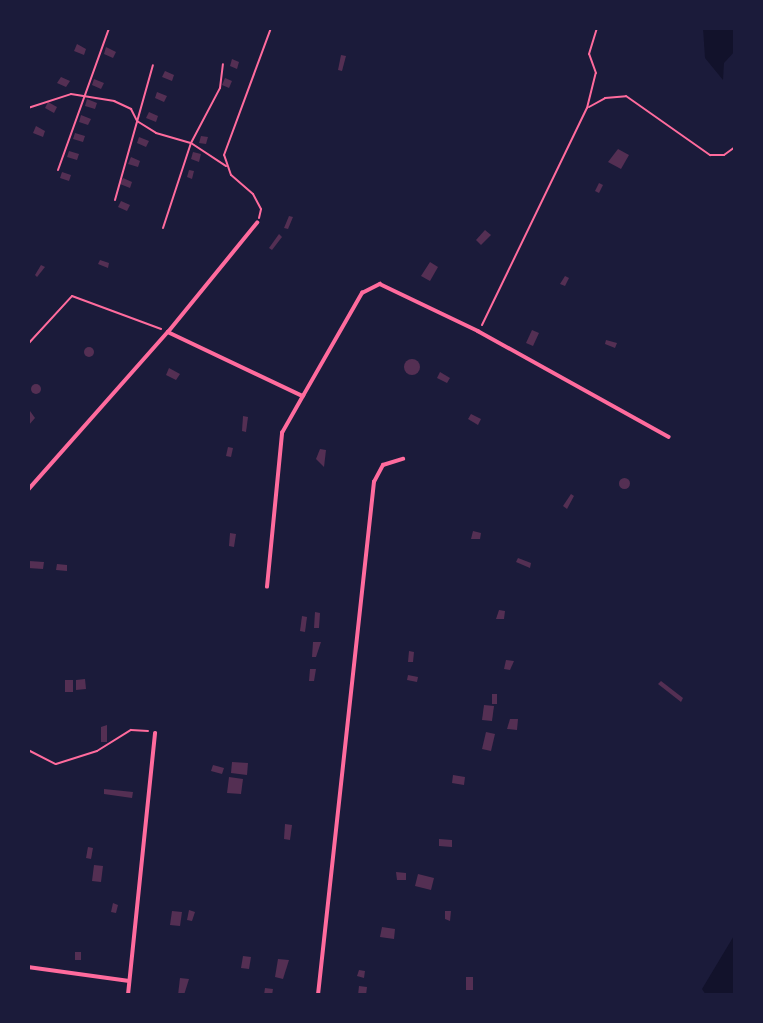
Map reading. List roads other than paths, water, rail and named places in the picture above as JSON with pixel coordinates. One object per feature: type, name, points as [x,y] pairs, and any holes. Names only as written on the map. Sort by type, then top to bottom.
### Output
[{"type":"street","points":[[28,490],[168,332],[257,223]]},
{"type":"street","points":[[267,587],[282,433],[370,285],[386,285],[478,331],[669,437]]},
{"type":"street","points":[[168,332],[303,396]]},
{"type":"street","points":[[318,995],[374,482],[383,465],[403,459]]},
{"type":"street","points":[[128,995],[155,733]]},
{"type":"street","points":[[28,967],[129,981]]}]
